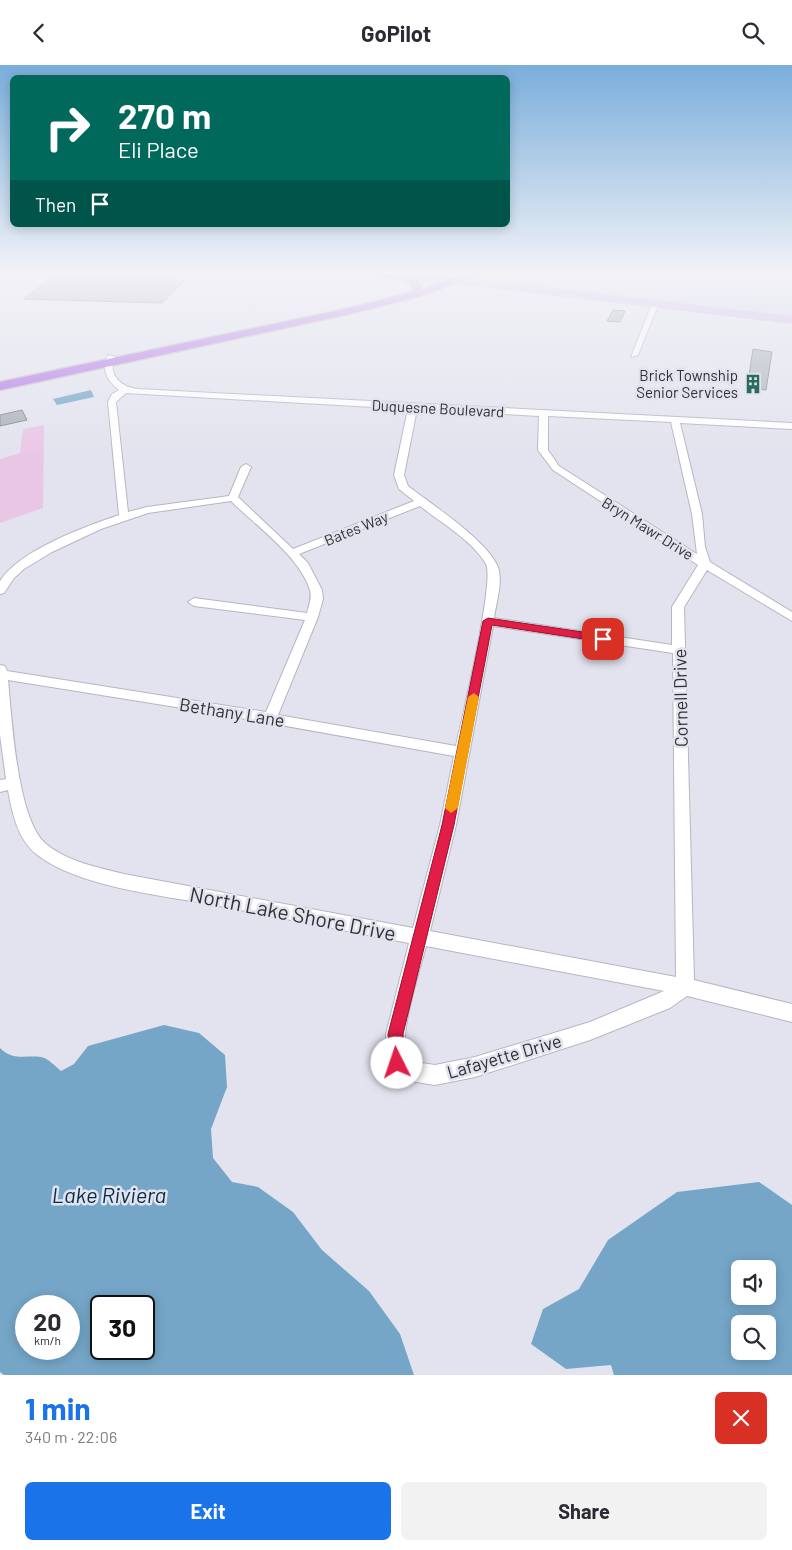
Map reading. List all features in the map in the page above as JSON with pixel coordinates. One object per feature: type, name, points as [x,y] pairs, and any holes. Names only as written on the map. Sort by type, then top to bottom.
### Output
[{"type":"highway","points":[[0,386],[225,334]]},
{"type":"highway","points":[[0,380],[110,361],[239,334]]},
{"type":"street","points":[[634,355],[642,334]]},
{"type":"street","points":[[110,361],[112,381],[124,389],[115,396],[112,402],[119,485],[124,517]]},
{"type":"street","name":"Duquesne Boulevard","points":[[124,389],[413,407],[792,426]]},
{"type":"street","name":"Lafayette Drive","points":[[413,407],[399,475],[403,487],[476,545],[492,565],[494,576],[488,621],[448,825],[395,1034],[397,1063],[404,1070],[423,1075],[436,1075],[475,1067],[590,1031],[664,1002],[685,987]]},
{"type":"street","name":"Bryn Mawr Drive","points":[[544,414],[543,450],[556,468],[646,528],[792,617]]},
{"type":"street","points":[[675,420],[697,514],[700,547],[705,563]]},
{"type":"street","points":[[232,498],[246,467]]},
{"type":"street","points":[[0,590],[11,574],[30,560],[82,534],[124,517],[147,510],[232,498]]},
{"type":"street","points":[[232,498],[302,563],[316,590],[317,599],[312,617],[270,718]]},
{"type":"street","name":"Bates Way","points":[[292,553],[420,502]]},
{"type":"street","name":"Cornell Drive","points":[[685,987],[678,607],[705,563]]},
{"type":"street","points":[[194,602],[312,617]]},
{"type":"street","points":[[488,621],[679,650]]},
{"type":"street","name":"North Lake Shore Drive","points":[[0,669],[7,784],[31,839],[47,853],[77,869],[124,881],[685,987],[758,1003],[792,1013]]},
{"type":"street","name":"Bethany Lane","points":[[1,675],[270,718],[463,752]]},
{"type":"shaded area","points":[[44,425],[43,508],[0,523],[0,459],[20,453],[23,429]]},
{"type":"water","points":[[91,390],[94,397],[57,405],[53,399]]},
{"type":"water","name":"Lake Riviera","points":[[164,1025],[199,1033],[225,1055],[227,1087],[211,1129],[213,1158],[232,1182],[258,1187],[293,1212],[322,1250],[369,1291],[400,1334],[414,1375],[4,1375],[0,1372],[0,1048],[9,1055],[44,1058],[61,1071],[74,1064],[88,1046]]},
{"type":"water","points":[[759,1182],[792,1205],[792,1375],[614,1375],[611,1365],[566,1369],[531,1344],[543,1309],[579,1289],[608,1240],[677,1192]]},
{"type":"building","points":[[753,349],[772,352],[766,390],[747,388]]},
{"type":"building","points":[[22,410],[27,420],[0,426],[0,415]]},
{"type":"slow traffic","points":[[451,808],[474,697]]},
{"type":"place","name":"Brick Township Senior Services","points":[[753,384]]},
{"type":"route","points":[[397,1063],[395,1034],[448,825],[488,621],[603,639]]}]
